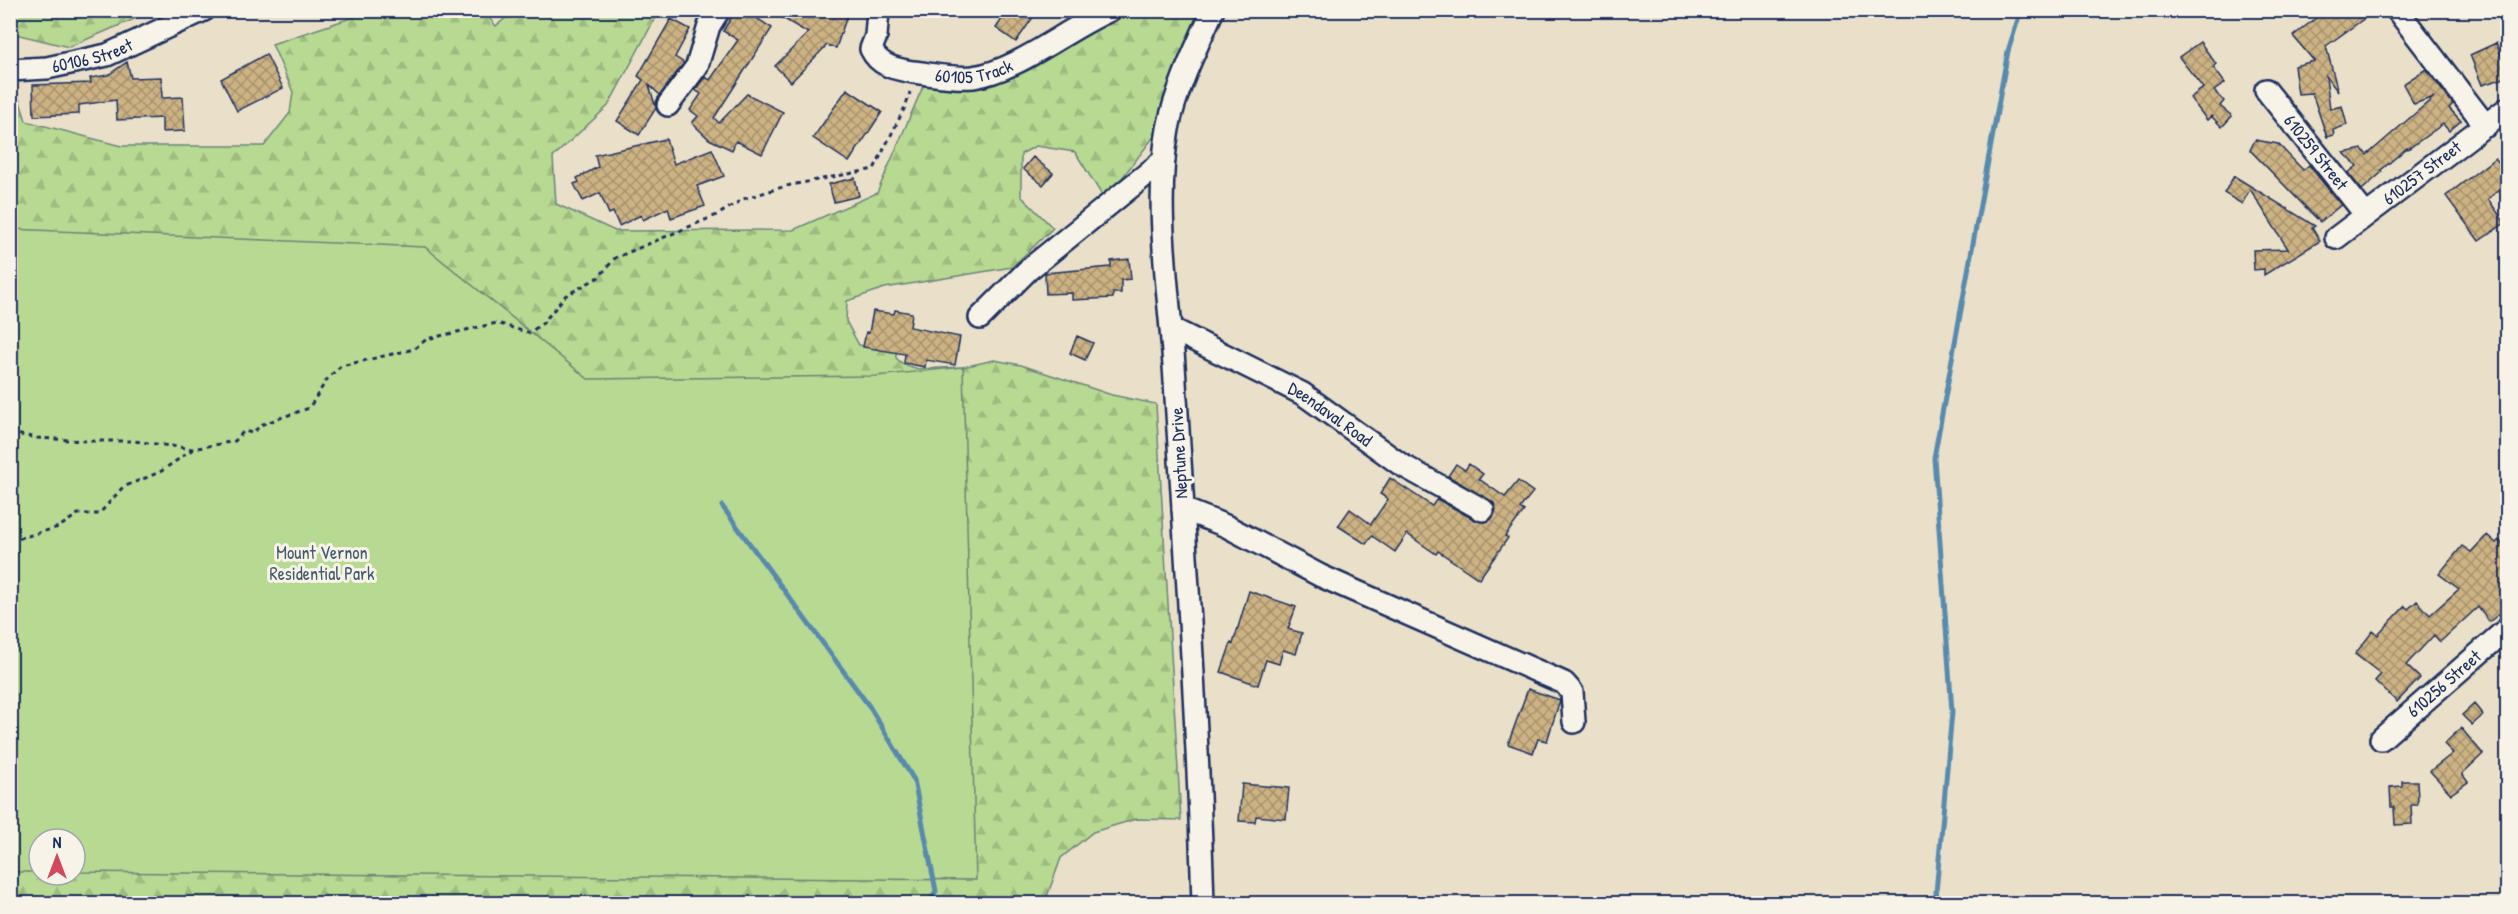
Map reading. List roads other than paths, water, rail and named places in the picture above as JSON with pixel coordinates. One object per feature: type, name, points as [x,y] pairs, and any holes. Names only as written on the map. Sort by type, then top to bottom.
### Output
[{"type":"street","name":"60106 Street","points":[[10,70],[47,68],[107,55],[204,10]]},
{"type":"street","points":[[668,105],[697,66],[709,26],[718,10]]},
{"type":"street","name":"60105 Track","points":[[878,10],[876,36],[871,49],[875,58],[891,67],[916,72],[972,77],[1013,64],[1089,19],[1110,10]]},
{"type":"street","name":"Neptune Drive","points":[[1203,903],[1199,771],[1172,329],[1161,202],[1168,127],[1190,62],[1213,10]]},
{"type":"street","points":[[2397,10],[2486,126]]},
{"type":"street","name":"610259 Street","points":[[2266,90],[2365,214]]},
{"type":"street","name":"610257 Street","points":[[2336,238],[2508,108]]},
{"type":"street","points":[[980,318],[1028,270],[1164,160]]},
{"type":"street","name":"Deendaval Road","points":[[1172,329],[1304,394],[1400,464],[1483,510]]},
{"type":"street","points":[[1183,509],[1226,526],[1322,576],[1564,683],[1572,692],[1574,722]]},
{"type":"street","name":"610256 Street","points":[[2381,739],[2508,628]]},
{"type":"waterway","points":[[1935,904],[1952,712],[1934,458],[2008,51],[2021,10]]},
{"type":"waterway","points":[[722,506],[869,706],[914,780],[936,891],[929,904]]},
{"type":"park label","name":"Mount Vernon Residential Park","points":[[322,563]]}]
